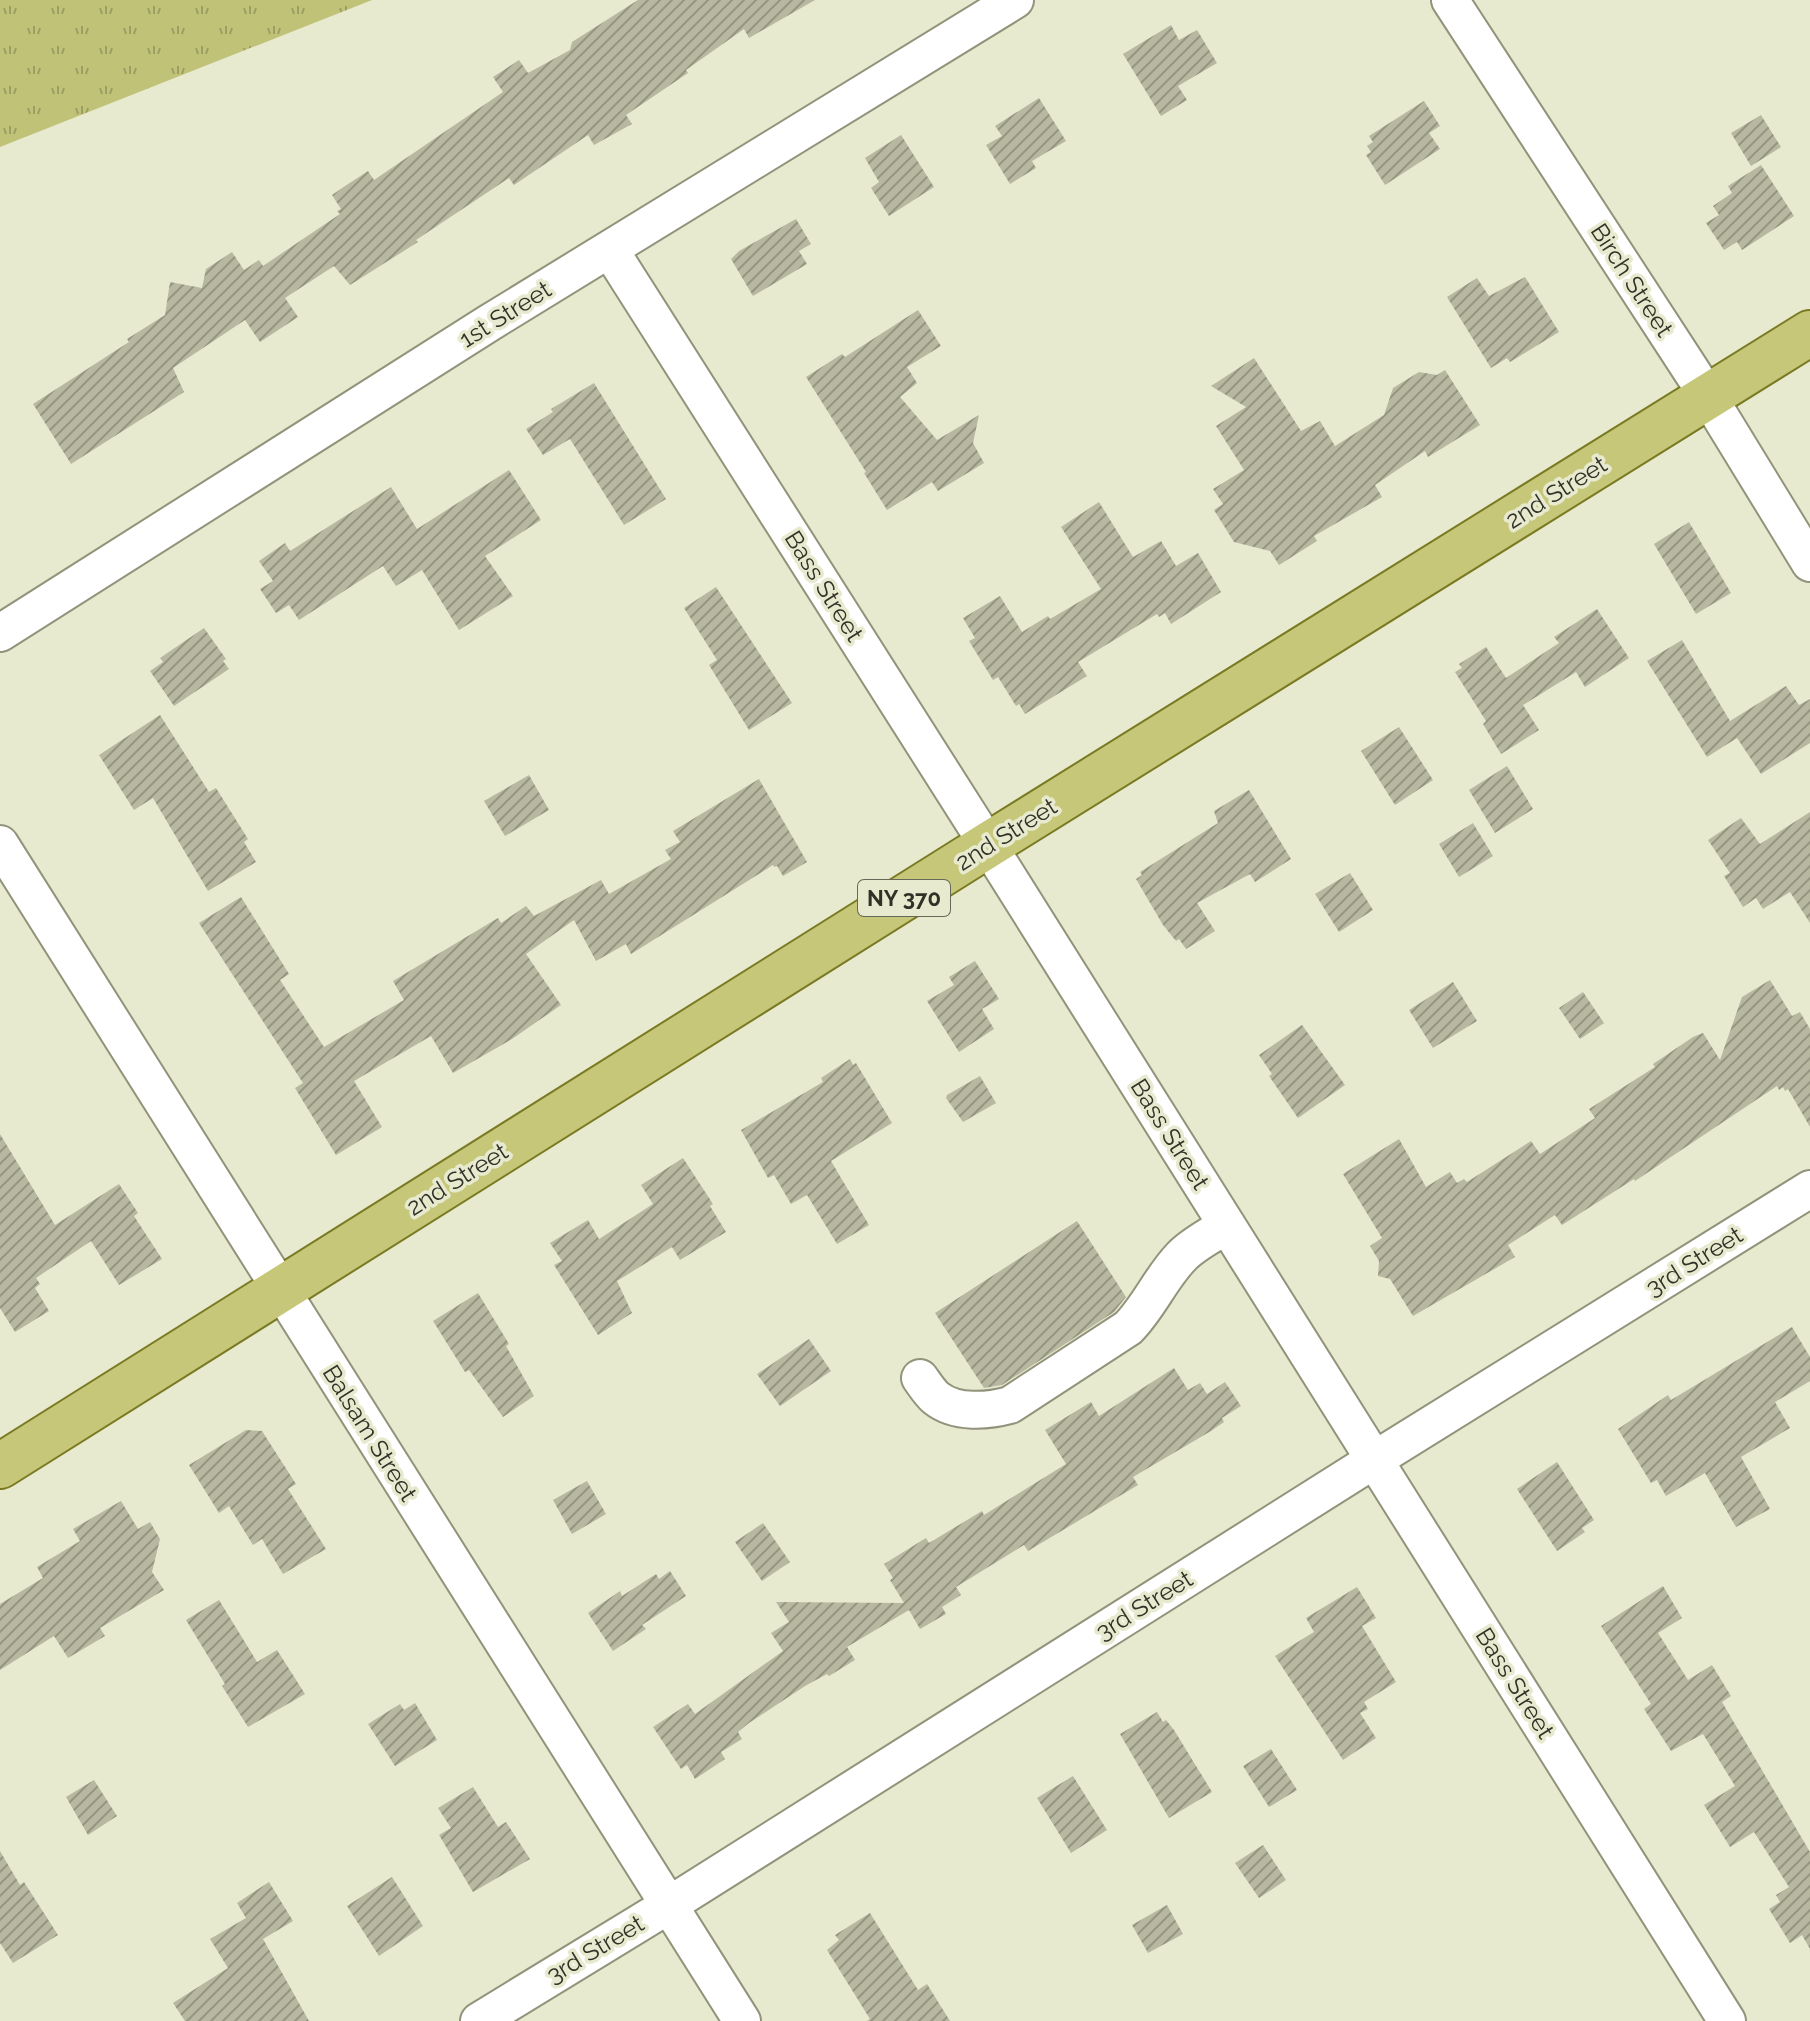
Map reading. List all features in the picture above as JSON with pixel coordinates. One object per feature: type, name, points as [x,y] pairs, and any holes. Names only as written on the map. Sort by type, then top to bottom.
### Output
[{"type":"main road","name":"2nd Street","points":[[0,1466],[1810,333]]},
{"type":"street","name":"1st Street","points":[[0,633],[489,323],[1015,0]]},
{"type":"street","name":"Birch Street","points":[[1450,0],[1709,398],[1810,563]]},
{"type":"street","name":"Bass Street","points":[[610,250],[1727,2021]]},
{"type":"street","name":"Balsam Street","points":[[0,844],[742,2021]]},
{"type":"street","name":"3rd Street","points":[[479,2021],[1810,1189]]},
{"type":"street","points":[[920,1378],[936,1398],[948,1405],[988,1411],[1010,1405],[1128,1328],[1182,1255],[1227,1225]]},
{"type":"green space","points":[[0,0],[372,0],[0,147]]},
{"type":"building","points":[[638,0],[815,0],[749,38],[744,29],[686,70],[688,73],[626,115],[632,124],[594,145],[588,135],[514,185],[509,178],[350,285],[334,266],[285,298],[298,317],[260,342],[245,320],[173,368],[184,392],[71,464],[33,404],[165,315],[170,282],[202,288],[206,269],[232,252],[244,270],[259,260],[263,266],[340,214],[337,211],[341,209],[332,195],[368,171],[374,180],[503,92],[493,77],[519,60],[528,73],[570,50],[572,42]]},
{"type":"building","points":[[1171,25],[1179,40],[1197,30],[1217,63],[1178,86],[1187,100],[1161,116],[1123,54]]},
{"type":"building","points":[[1039,98],[1066,141],[1032,161],[1036,168],[1010,184],[986,145],[1002,136],[995,126]]},
{"type":"building","points":[[1424,101],[1440,126],[1429,133],[1440,149],[1385,185],[1366,155],[1371,152],[1367,146],[1373,142],[1369,136]]},
{"type":"building","points":[[1761,115],[1781,147],[1751,166],[1731,133]]},
{"type":"building","points":[[901,135],[934,187],[889,216],[871,188],[879,182],[865,158]]},
{"type":"building","points":[[1761,165],[1794,216],[1742,250],[1737,242],[1724,250],[1706,223],[1719,215],[1713,206],[1732,193],[1728,186]]},
{"type":"building","points":[[796,219],[811,244],[799,251],[807,264],[753,296],[731,259],[739,251]]},
{"type":"building","points":[[1525,277],[1559,332],[1510,362],[1507,358],[1491,368],[1447,297],[1477,278],[1489,296]]},
{"type":"building","points":[[918,310],[941,346],[907,367],[917,383],[900,397],[937,440],[979,415],[973,443],[984,463],[938,491],[932,482],[887,510],[806,377],[842,354],[845,357]]},
{"type":"building","points":[[1254,358],[1301,431],[1320,421],[1335,446],[1384,415],[1393,388],[1419,372],[1437,375],[1445,370],[1480,425],[1428,457],[1425,451],[1375,485],[1382,497],[1314,536],[1317,541],[1279,565],[1270,551],[1234,542],[1214,510],[1223,504],[1213,489],[1244,470],[1216,426],[1246,407],[1211,386]]},
{"type":"building","points":[[594,383],[666,499],[624,525],[570,439],[543,455],[526,429],[553,412],[551,409]]},
{"type":"building","points":[[509,470],[541,520],[485,556],[513,596],[459,630],[422,570],[396,586],[383,566],[299,620],[289,605],[276,613],[260,589],[273,581],[259,561],[285,543],[290,551],[391,487],[417,529]]},
{"type":"building","points":[[1099,502],[1133,557],[1161,541],[1176,566],[1198,553],[1221,592],[1171,624],[1165,613],[1159,617],[1157,614],[1078,662],[1087,676],[1025,714],[1019,704],[1016,706],[998,677],[993,680],[969,641],[975,638],[963,618],[1000,596],[1022,632],[1101,589],[1061,527]]},
{"type":"building","points":[[1689,522],[1731,593],[1696,614],[1654,544]]},
{"type":"building","points":[[716,587],[792,703],[749,730],[709,665],[717,660],[684,608]]},
{"type":"building","points":[[1597,609],[1629,658],[1585,687],[1576,672],[1523,705],[1539,730],[1501,754],[1483,724],[1486,721],[1455,672],[1462,668],[1459,664],[1486,647],[1506,678],[1559,643],[1554,637]]},
{"type":"building","points":[[204,628],[226,659],[223,661],[229,669],[174,706],[150,671],[163,662],[160,658]]},
{"type":"building","points":[[1682,640],[1730,721],[1786,686],[1799,705],[1810,699],[1810,743],[1761,774],[1737,738],[1707,757],[1647,661]]},
{"type":"building","points":[[160,715],[209,792],[216,788],[248,839],[244,842],[256,862],[208,891],[153,798],[134,810],[99,755]]},
{"type":"building","points":[[1399,727],[1433,780],[1395,805],[1361,751]]},
{"type":"building","points":[[1507,766],[1533,809],[1495,833],[1469,790]]},
{"type":"building","points":[[529,775],[549,810],[505,836],[484,801]]},
{"type":"building","points":[[759,779],[807,862],[783,876],[773,865],[631,954],[626,944],[596,961],[574,920],[526,954],[561,1005],[512,1039],[453,1073],[431,1036],[354,1081],[382,1127],[336,1155],[295,1088],[303,1083],[199,923],[241,897],[289,974],[280,980],[324,1047],[404,1000],[393,981],[498,918],[501,923],[526,906],[534,916],[601,880],[609,894],[671,859],[665,850],[680,842],[673,831]]},
{"type":"building","points":[[1249,790],[1291,859],[1255,882],[1250,874],[1197,903],[1215,931],[1186,949],[1163,925],[1136,879],[1142,875],[1140,872],[1218,823],[1214,811]]},
{"type":"building","points":[[1810,812],[1810,923],[1790,892],[1763,909],[1756,898],[1743,907],[1724,876],[1730,873],[1708,840],[1741,818],[1760,844]]},
{"type":"building","points":[[1473,823],[1493,856],[1459,877],[1439,844]]},
{"type":"building","points":[[1350,873],[1373,910],[1339,932],[1315,894]]},
{"type":"building","points":[[975,961],[999,999],[982,1009],[994,1029],[959,1052],[927,1001],[954,985],[949,977]]},
{"type":"building","points":[[1770,980],[1792,1016],[1800,1012],[1810,1029],[1810,1127],[1788,1089],[1785,1091],[1783,1087],[1779,1090],[1777,1086],[1635,1181],[1562,1225],[1555,1215],[1508,1245],[1515,1257],[1413,1316],[1390,1279],[1378,1276],[1379,1261],[1370,1246],[1382,1238],[1343,1174],[1399,1139],[1426,1187],[1450,1172],[1457,1183],[1464,1179],[1467,1182],[1531,1141],[1540,1154],[1595,1118],[1589,1109],[1655,1067],[1653,1064],[1693,1037],[1703,1033],[1720,1060],[1742,997]]},
{"type":"building","points":[[1453,982],[1477,1021],[1433,1048],[1409,1010]]},
{"type":"building","points":[[1583,992],[1604,1023],[1580,1039],[1559,1008]]},
{"type":"building","points":[[1302,1025],[1345,1085],[1298,1118],[1269,1076],[1272,1074],[1259,1055]]},
{"type":"building","points":[[850,1059],[853,1065],[856,1063],[892,1123],[831,1161],[869,1225],[837,1244],[807,1195],[791,1204],[774,1175],[768,1178],[741,1130],[823,1082],[821,1078]]},
{"type":"building","points":[[980,1076],[996,1103],[963,1122],[947,1095]]},
{"type":"building","points":[[0,1134],[55,1225],[119,1184],[138,1213],[134,1216],[162,1259],[119,1285],[91,1241],[36,1278],[40,1284],[35,1288],[49,1311],[15,1332],[0,1308]]},
{"type":"building","points":[[683,1158],[713,1204],[710,1206],[726,1232],[680,1260],[672,1247],[617,1281],[632,1313],[598,1335],[554,1265],[562,1261],[550,1243],[588,1220],[599,1239],[653,1204],[641,1185]]},
{"type":"building","points":[[1077,1221],[1126,1297],[1114,1312],[1002,1385],[984,1388],[935,1313]]},
{"type":"building","points":[[478,1293],[509,1344],[506,1346],[534,1396],[503,1417],[469,1370],[465,1372],[433,1321]]},
{"type":"building","points":[[1792,1327],[1810,1357],[1810,1381],[1775,1402],[1790,1428],[1741,1457],[1770,1509],[1736,1527],[1705,1473],[1666,1496],[1657,1480],[1651,1483],[1618,1429],[1668,1395],[1671,1400]]},
{"type":"building","points":[[809,1339],[831,1371],[780,1406],[757,1374]]},
{"type":"building","points":[[1174,1368],[1188,1390],[1200,1383],[1207,1394],[1225,1382],[1241,1406],[1222,1418],[1224,1422],[1211,1431],[1133,1477],[1138,1485],[1028,1551],[1024,1545],[956,1587],[961,1595],[942,1607],[946,1614],[920,1629],[909,1610],[847,1647],[855,1660],[805,1686],[749,1723],[738,1732],[742,1739],[721,1752],[725,1759],[695,1779],[687,1765],[681,1769],[653,1727],[688,1704],[695,1714],[783,1651],[771,1633],[789,1622],[776,1602],[904,1603],[884,1564],[926,1538],[929,1543],[982,1511],[984,1515],[1066,1464],[1045,1430],[1091,1402],[1099,1416]]},
{"type":"building","points":[[246,1430],[262,1431],[296,1484],[288,1489],[326,1549],[283,1574],[262,1539],[253,1545],[229,1506],[219,1513],[189,1465]]},
{"type":"building","points":[[1557,1462],[1594,1520],[1582,1528],[1585,1532],[1557,1551],[1517,1489]]},
{"type":"building","points":[[587,1481],[606,1514],[572,1534],[553,1500]]},
{"type":"building","points":[[121,1501],[138,1529],[150,1522],[160,1539],[152,1572],[164,1590],[100,1628],[105,1636],[68,1658],[54,1636],[0,1670],[0,1604],[43,1578],[37,1567],[80,1541],[73,1529]]},
{"type":"building","points":[[763,1523],[790,1562],[762,1581],[735,1542]]},
{"type":"building","points":[[670,1571],[686,1596],[642,1625],[646,1629],[613,1651],[588,1613],[620,1591],[622,1596],[656,1574],[659,1579]]},
{"type":"building","points":[[1663,1586],[1682,1618],[1658,1633],[1688,1680],[1712,1665],[1731,1696],[1722,1702],[1810,1852],[1810,1949],[1802,1935],[1790,1943],[1769,1909],[1780,1902],[1776,1895],[1789,1887],[1754,1832],[1730,1847],[1704,1805],[1735,1786],[1703,1734],[1671,1751],[1644,1709],[1651,1704],[1601,1626]]},
{"type":"building","points":[[1357,1587],[1376,1618],[1362,1626],[1396,1682],[1364,1702],[1368,1709],[1360,1713],[1376,1738],[1343,1760],[1275,1656],[1314,1632],[1306,1618]]},
{"type":"building","points":[[219,1600],[257,1662],[277,1650],[305,1694],[248,1727],[186,1620]]},
{"type":"building","points":[[415,1703],[437,1740],[395,1766],[368,1724],[400,1704],[404,1710]]},
{"type":"building","points":[[1157,1712],[1163,1722],[1166,1720],[1174,1730],[1212,1792],[1169,1818],[1120,1734]]},
{"type":"building","points":[[1271,1749],[1297,1790],[1269,1807],[1243,1766]]},
{"type":"building","points":[[1073,1776],[1107,1830],[1071,1853],[1037,1798]]},
{"type":"building","points":[[94,1780],[117,1816],[88,1835],[66,1797]]},
{"type":"building","points":[[473,1787],[498,1827],[506,1822],[530,1859],[473,1892],[439,1835],[451,1828],[438,1808]]},
{"type":"building","points":[[1263,1845],[1286,1880],[1259,1898],[1235,1863]]},
{"type":"building","points":[[0,1851],[20,1885],[24,1882],[58,1935],[13,1963],[0,1943]]},
{"type":"building","points":[[392,1877],[423,1926],[379,1956],[347,1906]]},
{"type":"building","points":[[269,1882],[293,1921],[263,1939],[309,2021],[185,2021],[173,2003],[228,1968],[210,1939],[246,1918],[237,1903]]},
{"type":"building","points":[[1167,1905],[1183,1934],[1148,1953],[1132,1925]]},
{"type":"building","points":[[870,1913],[918,1990],[927,1984],[950,2021],[867,2021],[870,2019],[827,1950],[839,1940],[835,1935]]}]
